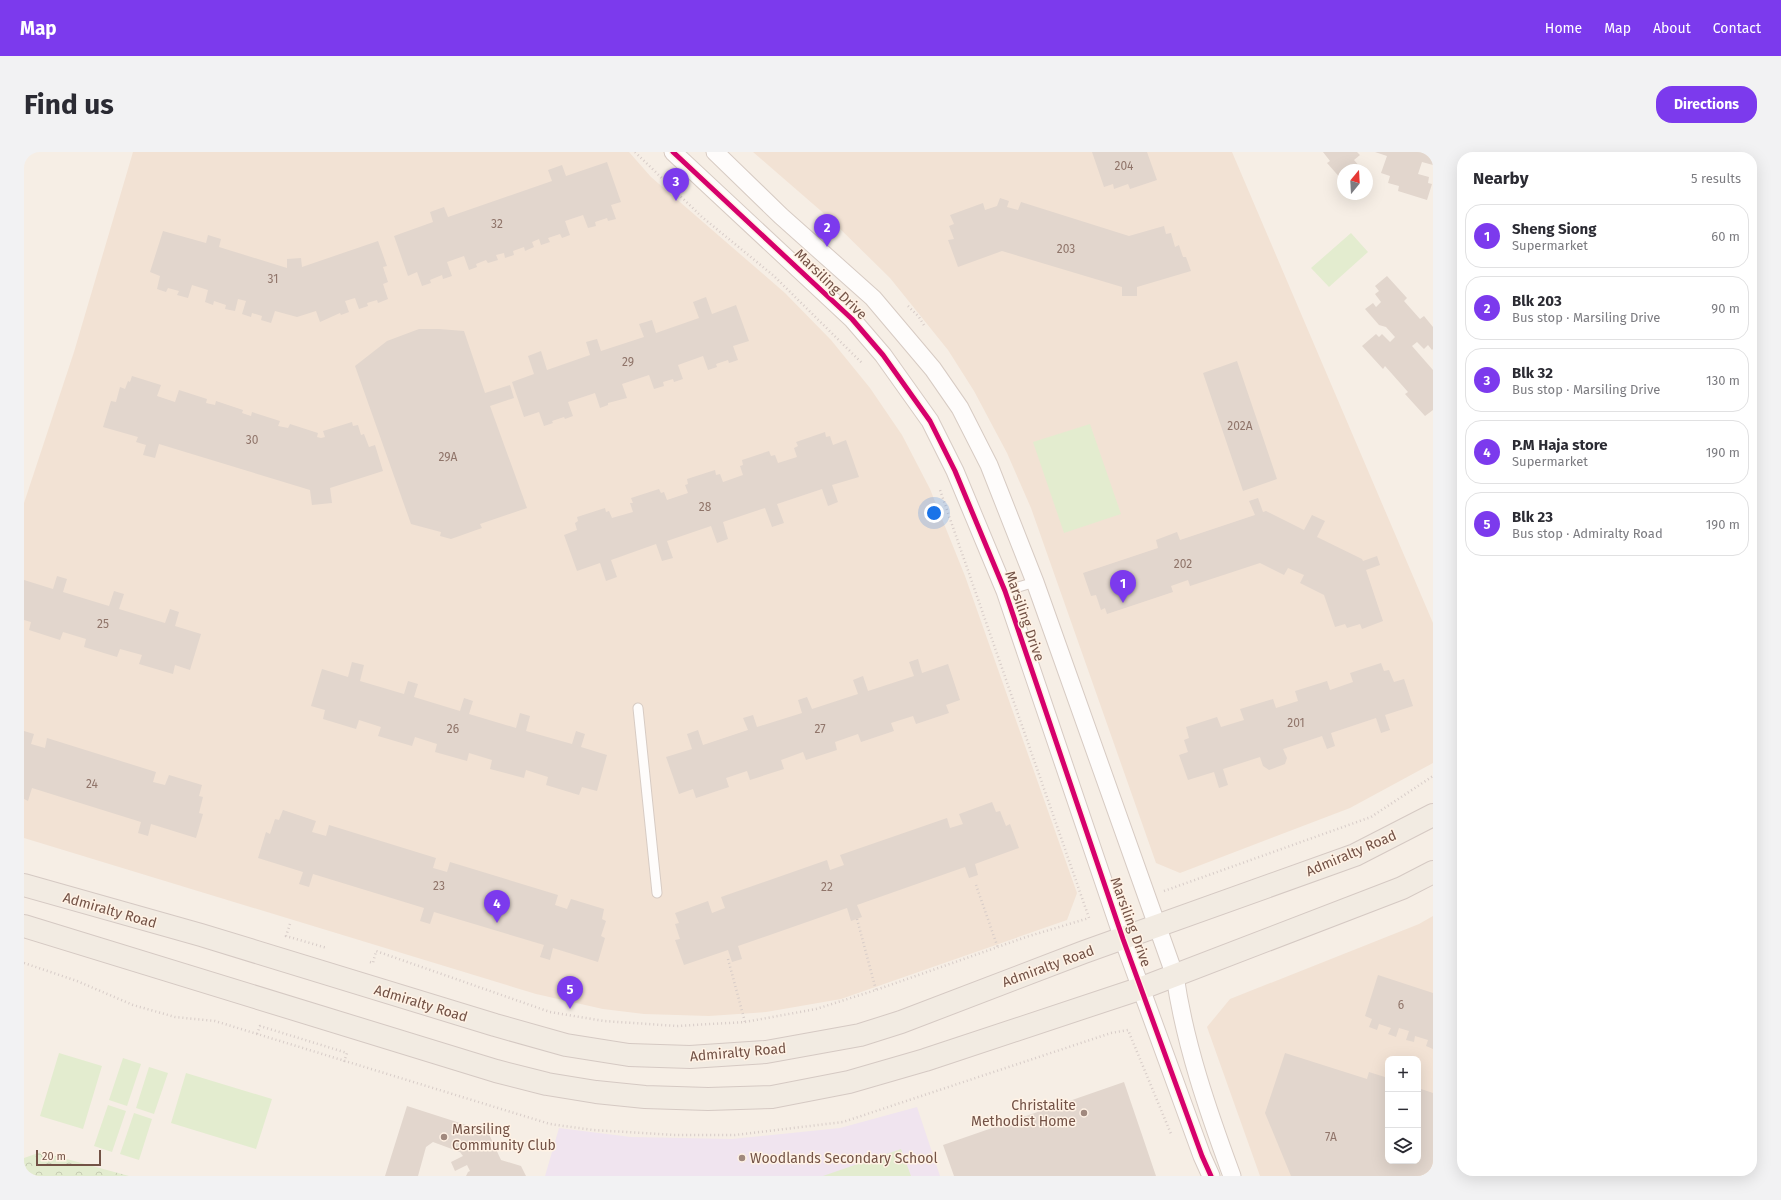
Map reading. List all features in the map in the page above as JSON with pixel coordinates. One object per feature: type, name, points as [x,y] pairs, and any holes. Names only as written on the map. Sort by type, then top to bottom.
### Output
[{"type":"main road","name":"Admiralty Road","points":[[24,885],[201,935],[495,1025],[566,1045],[629,1054],[690,1057],[766,1052],[860,1035],[901,1022],[1084,952],[1355,855],[1433,815]]},
{"type":"main road","points":[[24,926],[496,1071],[547,1084],[596,1092],[645,1097],[708,1099],[772,1097],[848,1082],[925,1060],[1142,988],[1402,888],[1433,872]]},
{"type":"street","name":"Marsiling Drive","points":[[673,152],[852,319],[883,356],[930,421],[955,471],[1005,591],[1123,939],[1202,1156],[1211,1176]]},
{"type":"street","name":"Marsiling Drive","points":[[715,152],[781,216],[873,298],[933,369],[960,408],[989,465],[1035,582],[1175,976],[1180,1014],[1198,1078],[1232,1176]]},
{"type":"lane","points":[[1005,591],[1035,582]]},
{"type":"lane","points":[[638,708],[657,893]]},
{"type":"path","points":[[635,152],[702,217],[774,276],[868,370]]},
{"type":"path","points":[[366,961],[373,963],[376,951],[550,1012],[604,1021],[677,1026],[745,1022],[816,1009],[876,990],[1026,937],[1089,918],[938,484]]},
{"type":"path","points":[[1160,884],[1162,892],[1371,817],[1433,776]]},
{"type":"path","points":[[976,885],[998,948]]},
{"type":"path","points":[[857,919],[876,990]]},
{"type":"path","points":[[290,924],[286,936],[331,950]]},
{"type":"path","points":[[728,959],[745,1022]]},
{"type":"path","points":[[24,963],[77,981],[133,1005],[175,1017],[215,1022],[258,1034],[260,1026],[347,1053],[344,1062]]},
{"type":"path","points":[[1128,1030],[1174,1140]]},
{"type":"shaded area","points":[[133,152],[629,152],[651,177],[785,293],[831,340],[870,388],[902,435],[930,489],[965,576],[1077,893],[1067,920],[841,999],[766,1012],[709,1016],[644,1014],[603,1009],[536,994],[24,838],[24,503],[74,352]]},
{"type":"shaded area","points":[[753,152],[1232,152],[1433,623],[1433,763],[1350,808],[1180,873],[1156,863],[1031,508],[1007,453],[974,391],[948,350],[890,278],[828,217]]},
{"type":"shaded area","points":[[1433,916],[1433,1176],[1260,1176],[1207,1027],[1230,999],[1419,924]]},
{"type":"shaded area","name":"Woodlands Secondary School","points":[[917,1107],[940,1176],[545,1176],[559,1128],[631,1137],[732,1139],[840,1128]]},
{"type":"green space","points":[[1351,233],[1368,252],[1329,287],[1311,268]]},
{"type":"green space","points":[[1090,424],[1121,514],[1064,533],[1033,442]]},
{"type":"green space","points":[[59,1053],[102,1066],[83,1129],[40,1116]]},
{"type":"green space","points":[[123,1058],[141,1064],[127,1106],[109,1100]]},
{"type":"green space","points":[[149,1067],[168,1073],[154,1114],[136,1108]]},
{"type":"green space","points":[[186,1073],[272,1099],[256,1149],[171,1123]]},
{"type":"green space","points":[[108,1105],[126,1111],[112,1152],[94,1146]]},
{"type":"green space","points":[[134,1113],[152,1119],[139,1160],[120,1154]]},
{"type":"green space","points":[[901,1149],[911,1176],[823,1176]]},
{"type":"green space","points":[[41,1152],[129,1176],[24,1176],[24,1158]]},
{"type":"building","points":[[1092,152],[1147,152],[1157,180],[1130,189],[1128,184],[1114,189],[1113,184],[1104,187]]},
{"type":"building","points":[[1323,152],[1357,152],[1360,155],[1354,160],[1358,164],[1337,164],[1337,174],[1327,163],[1330,161]]},
{"type":"building","points":[[1375,152],[1433,152],[1433,165],[1422,162],[1418,174],[1429,177],[1428,183],[1432,184],[1427,200],[1398,191],[1399,186],[1388,183],[1390,176],[1381,173],[1387,156]]},
{"type":"building","points":[[607,162],[621,202],[611,205],[616,219],[608,221],[607,218],[595,222],[596,226],[588,228],[583,215],[565,221],[570,235],[562,238],[560,234],[548,238],[550,242],[541,245],[539,239],[532,242],[534,247],[525,251],[524,247],[513,251],[514,255],[505,258],[504,253],[496,255],[498,260],[488,263],[486,260],[476,264],[477,267],[469,270],[464,256],[447,262],[452,276],[443,279],[442,275],[430,280],[431,283],[422,286],[417,272],[408,276],[394,236],[433,222],[430,212],[444,207],[448,217],[552,181],[548,170],[562,165],[566,176]]},
{"type":"building","points":[[1000,198],[1009,201],[1007,207],[1018,210],[1021,202],[1129,236],[1164,226],[1166,234],[1171,233],[1175,247],[1179,245],[1183,257],[1186,257],[1191,271],[1137,287],[1137,296],[1122,296],[1122,287],[1002,251],[958,267],[948,240],[954,239],[949,226],[954,224],[950,215],[983,203],[985,210],[997,206]]},
{"type":"building","points":[[163,231],[206,243],[208,235],[221,239],[219,247],[287,268],[287,259],[301,258],[302,267],[378,241],[387,266],[383,267],[388,282],[383,284],[388,299],[378,303],[377,300],[367,303],[368,306],[359,309],[355,298],[345,301],[349,312],[341,315],[340,313],[320,322],[316,311],[297,317],[275,311],[271,323],[261,320],[262,316],[252,313],[251,317],[242,314],[246,301],[238,299],[235,311],[225,309],[226,305],[214,301],[213,305],[205,302],[208,290],[192,285],[188,298],[177,295],[179,291],[168,288],[166,292],[157,289],[160,276],[150,272]]},
{"type":"building","points":[[1387,276],[1407,298],[1404,301],[1420,319],[1424,316],[1433,327],[1432,350],[1428,345],[1424,349],[1417,342],[1412,346],[1433,370],[1433,410],[1425,416],[1405,394],[1408,392],[1385,366],[1383,369],[1362,346],[1376,334],[1379,337],[1382,334],[1390,342],[1395,337],[1386,327],[1379,325],[1365,309],[1373,303],[1376,307],[1381,302],[1375,294],[1379,291],[1375,286]]},
{"type":"building","points":[[706,297],[712,314],[736,305],[749,341],[733,346],[738,360],[729,363],[728,360],[716,364],[717,367],[708,370],[703,356],[678,365],[683,379],[674,382],[673,379],[663,382],[664,386],[654,389],[649,375],[622,384],[627,398],[608,403],[608,405],[600,408],[595,393],[568,402],[573,416],[552,421],[553,423],[544,426],[539,412],[524,417],[512,382],[534,374],[528,356],[541,351],[547,370],[590,355],[586,342],[597,339],[601,351],[644,337],[639,324],[652,320],[656,333],[699,318],[693,302]]},
{"type":"building","points":[[419,329],[464,331],[485,393],[510,385],[514,398],[490,406],[527,508],[480,524],[482,528],[451,539],[440,536],[441,532],[411,524],[355,366],[387,341]]},
{"type":"building","points":[[1237,361],[1277,479],[1243,491],[1203,373]]},
{"type":"building","points":[[132,376],[161,385],[157,396],[175,402],[179,390],[207,399],[206,403],[215,405],[216,401],[243,410],[242,413],[251,416],[252,412],[280,421],[278,426],[288,428],[290,424],[318,433],[317,437],[321,438],[325,437],[323,431],[352,422],[353,426],[358,425],[361,435],[364,434],[369,447],[375,445],[383,471],[330,488],[332,503],[312,505],[310,490],[159,444],[155,458],[143,455],[146,445],[136,442],[138,437],[103,427],[111,401],[116,402],[120,387],[125,389]]},
{"type":"building","points":[[825,432],[826,437],[830,436],[833,445],[846,440],[859,477],[832,485],[838,502],[828,506],[822,489],[777,504],[784,523],[772,527],[765,508],[723,522],[728,539],[717,543],[711,526],[667,541],[673,558],[662,561],[656,544],[611,560],[617,577],[606,581],[600,563],[577,571],[564,535],[577,530],[575,523],[578,521],[577,517],[605,508],[606,512],[609,511],[612,518],[633,512],[630,503],[633,503],[631,498],[659,489],[661,493],[664,492],[667,500],[688,493],[685,485],[688,484],[687,479],[715,470],[716,475],[720,474],[723,482],[743,475],[740,466],[743,465],[742,460],[769,451],[771,456],[775,455],[778,463],[797,457],[794,448],[798,446],[796,442]]},
{"type":"building","points":[[1258,498],[1263,512],[1266,511],[1304,530],[1312,515],[1325,521],[1317,537],[1362,559],[1363,561],[1377,556],[1380,565],[1366,570],[1383,621],[1362,629],[1360,624],[1347,628],[1345,624],[1335,627],[1324,595],[1300,583],[1304,575],[1288,568],[1284,575],[1260,563],[1190,586],[1188,580],[1171,586],[1173,592],[1107,614],[1105,608],[1101,610],[1096,595],[1091,596],[1083,573],[1158,548],[1156,540],[1177,532],[1180,540],[1255,515],[1249,501]]},
{"type":"building","points":[[57,576],[67,579],[63,592],[109,606],[114,591],[124,594],[119,609],[165,623],[170,609],[179,612],[175,626],[201,634],[190,670],[175,665],[173,674],[139,664],[142,655],[120,649],[117,657],[84,647],[86,639],[63,632],[60,640],[29,630],[31,622],[24,620],[24,580],[53,589]]},
{"type":"building","points":[[918,659],[922,673],[948,664],[960,700],[946,705],[949,713],[916,724],[913,716],[891,723],[894,731],[861,742],[858,734],[835,742],[837,750],[806,760],[803,752],[781,760],[784,769],[750,780],[747,771],[726,778],[729,787],[696,798],[693,789],[679,794],[666,757],[692,749],[687,734],[698,730],[703,745],[748,730],[743,718],[753,715],[757,727],[802,713],[798,700],[807,697],[812,709],[858,694],[853,680],[863,676],[868,691],[914,676],[909,662]]},
{"type":"building","points":[[352,662],[364,665],[360,681],[404,694],[408,681],[418,684],[414,697],[460,711],[464,698],[473,701],[469,714],[516,728],[520,713],[530,716],[526,731],[572,744],[576,731],[585,734],[581,747],[607,755],[597,791],[582,787],[579,795],[546,785],[548,777],[526,770],[524,778],[490,769],[492,760],[469,753],[467,761],[435,752],[437,744],[415,737],[412,746],[378,736],[381,727],[359,720],[356,729],[323,719],[325,710],[311,706],[322,669],[348,677]]},
{"type":"building","points":[[1381,663],[1384,671],[1389,670],[1394,682],[1404,679],[1413,706],[1385,715],[1390,730],[1381,733],[1376,718],[1331,733],[1335,746],[1327,749],[1322,736],[1283,749],[1287,758],[1285,764],[1269,770],[1263,766],[1260,757],[1223,769],[1228,785],[1219,788],[1214,772],[1188,780],[1179,755],[1188,752],[1184,740],[1189,738],[1186,727],[1217,717],[1221,727],[1244,720],[1240,709],[1273,699],[1276,708],[1298,701],[1295,691],[1327,681],[1330,690],[1353,682],[1350,673]]},
{"type":"building","points":[[24,731],[34,734],[31,744],[45,748],[47,738],[156,772],[153,782],[165,785],[169,775],[202,785],[199,796],[203,797],[199,813],[203,814],[196,838],[151,824],[148,836],[138,833],[141,822],[32,788],[28,801],[24,799]]},
{"type":"building","points":[[992,802],[996,812],[1000,811],[1006,826],[1010,824],[1019,848],[975,864],[978,875],[969,878],[965,867],[857,905],[862,917],[851,921],[847,908],[738,946],[742,959],[732,962],[728,950],[684,965],[675,940],[680,939],[675,924],[679,923],[675,913],[708,901],[712,913],[725,908],[721,897],[827,860],[830,870],[844,865],[840,855],[947,818],[950,828],[963,824],[959,814]]},
{"type":"building","points":[[283,810],[316,821],[312,832],[326,836],[329,825],[436,858],[433,868],[447,872],[450,862],[558,895],[555,905],[567,909],[571,899],[604,909],[602,919],[606,921],[601,936],[605,938],[598,962],[553,948],[550,960],[540,957],[544,945],[434,912],[430,924],[420,921],[424,908],[313,874],[309,887],[299,884],[303,872],[258,858],[266,832],[270,834],[275,819],[279,820]]},
{"type":"building","points":[[1378,975],[1433,993],[1433,1049],[1426,1046],[1428,1040],[1415,1036],[1414,1042],[1406,1040],[1409,1031],[1399,1028],[1396,1037],[1388,1034],[1391,1028],[1379,1024],[1377,1030],[1369,1027],[1372,1019],[1365,1016]]},
{"type":"building","points":[[1285,1053],[1367,1079],[1369,1072],[1385,1077],[1385,1164],[1421,1164],[1421,1089],[1433,1093],[1433,1176],[1291,1176],[1265,1113]]},
{"type":"building","name":"Christalite Methodist Home","points":[[1124,1082],[1156,1176],[954,1176],[943,1145]]},
{"type":"building","name":"Marsiling Community Club","points":[[407,1106],[488,1132],[501,1160],[521,1166],[526,1176],[466,1176],[470,1171],[467,1165],[455,1171],[451,1162],[463,1156],[460,1152],[433,1142],[426,1147],[418,1176],[385,1176]]},
{"type":"cycle path","points":[[673,152],[852,319],[883,355],[930,421],[955,471],[1005,591],[1123,939],[1202,1156],[1211,1176]]},
{"type":"place","name":"Blk 32","points":[[676,201]]},
{"type":"place","name":"Blk 203","points":[[827,247]]},
{"type":"place","name":"Sheng Siong","points":[[1123,603]]},
{"type":"place","name":"P.M Haja store","points":[[497,923]]},
{"type":"place","name":"Blk 23","points":[[570,1009]]},
{"type":"place","name":"Christalite Methodist Home","points":[[1084,1113]]},
{"type":"place","name":"Marsiling Community Club","points":[[444,1137]]},
{"type":"place","name":"Woodlands Secondary School","points":[[742,1158]]}]
